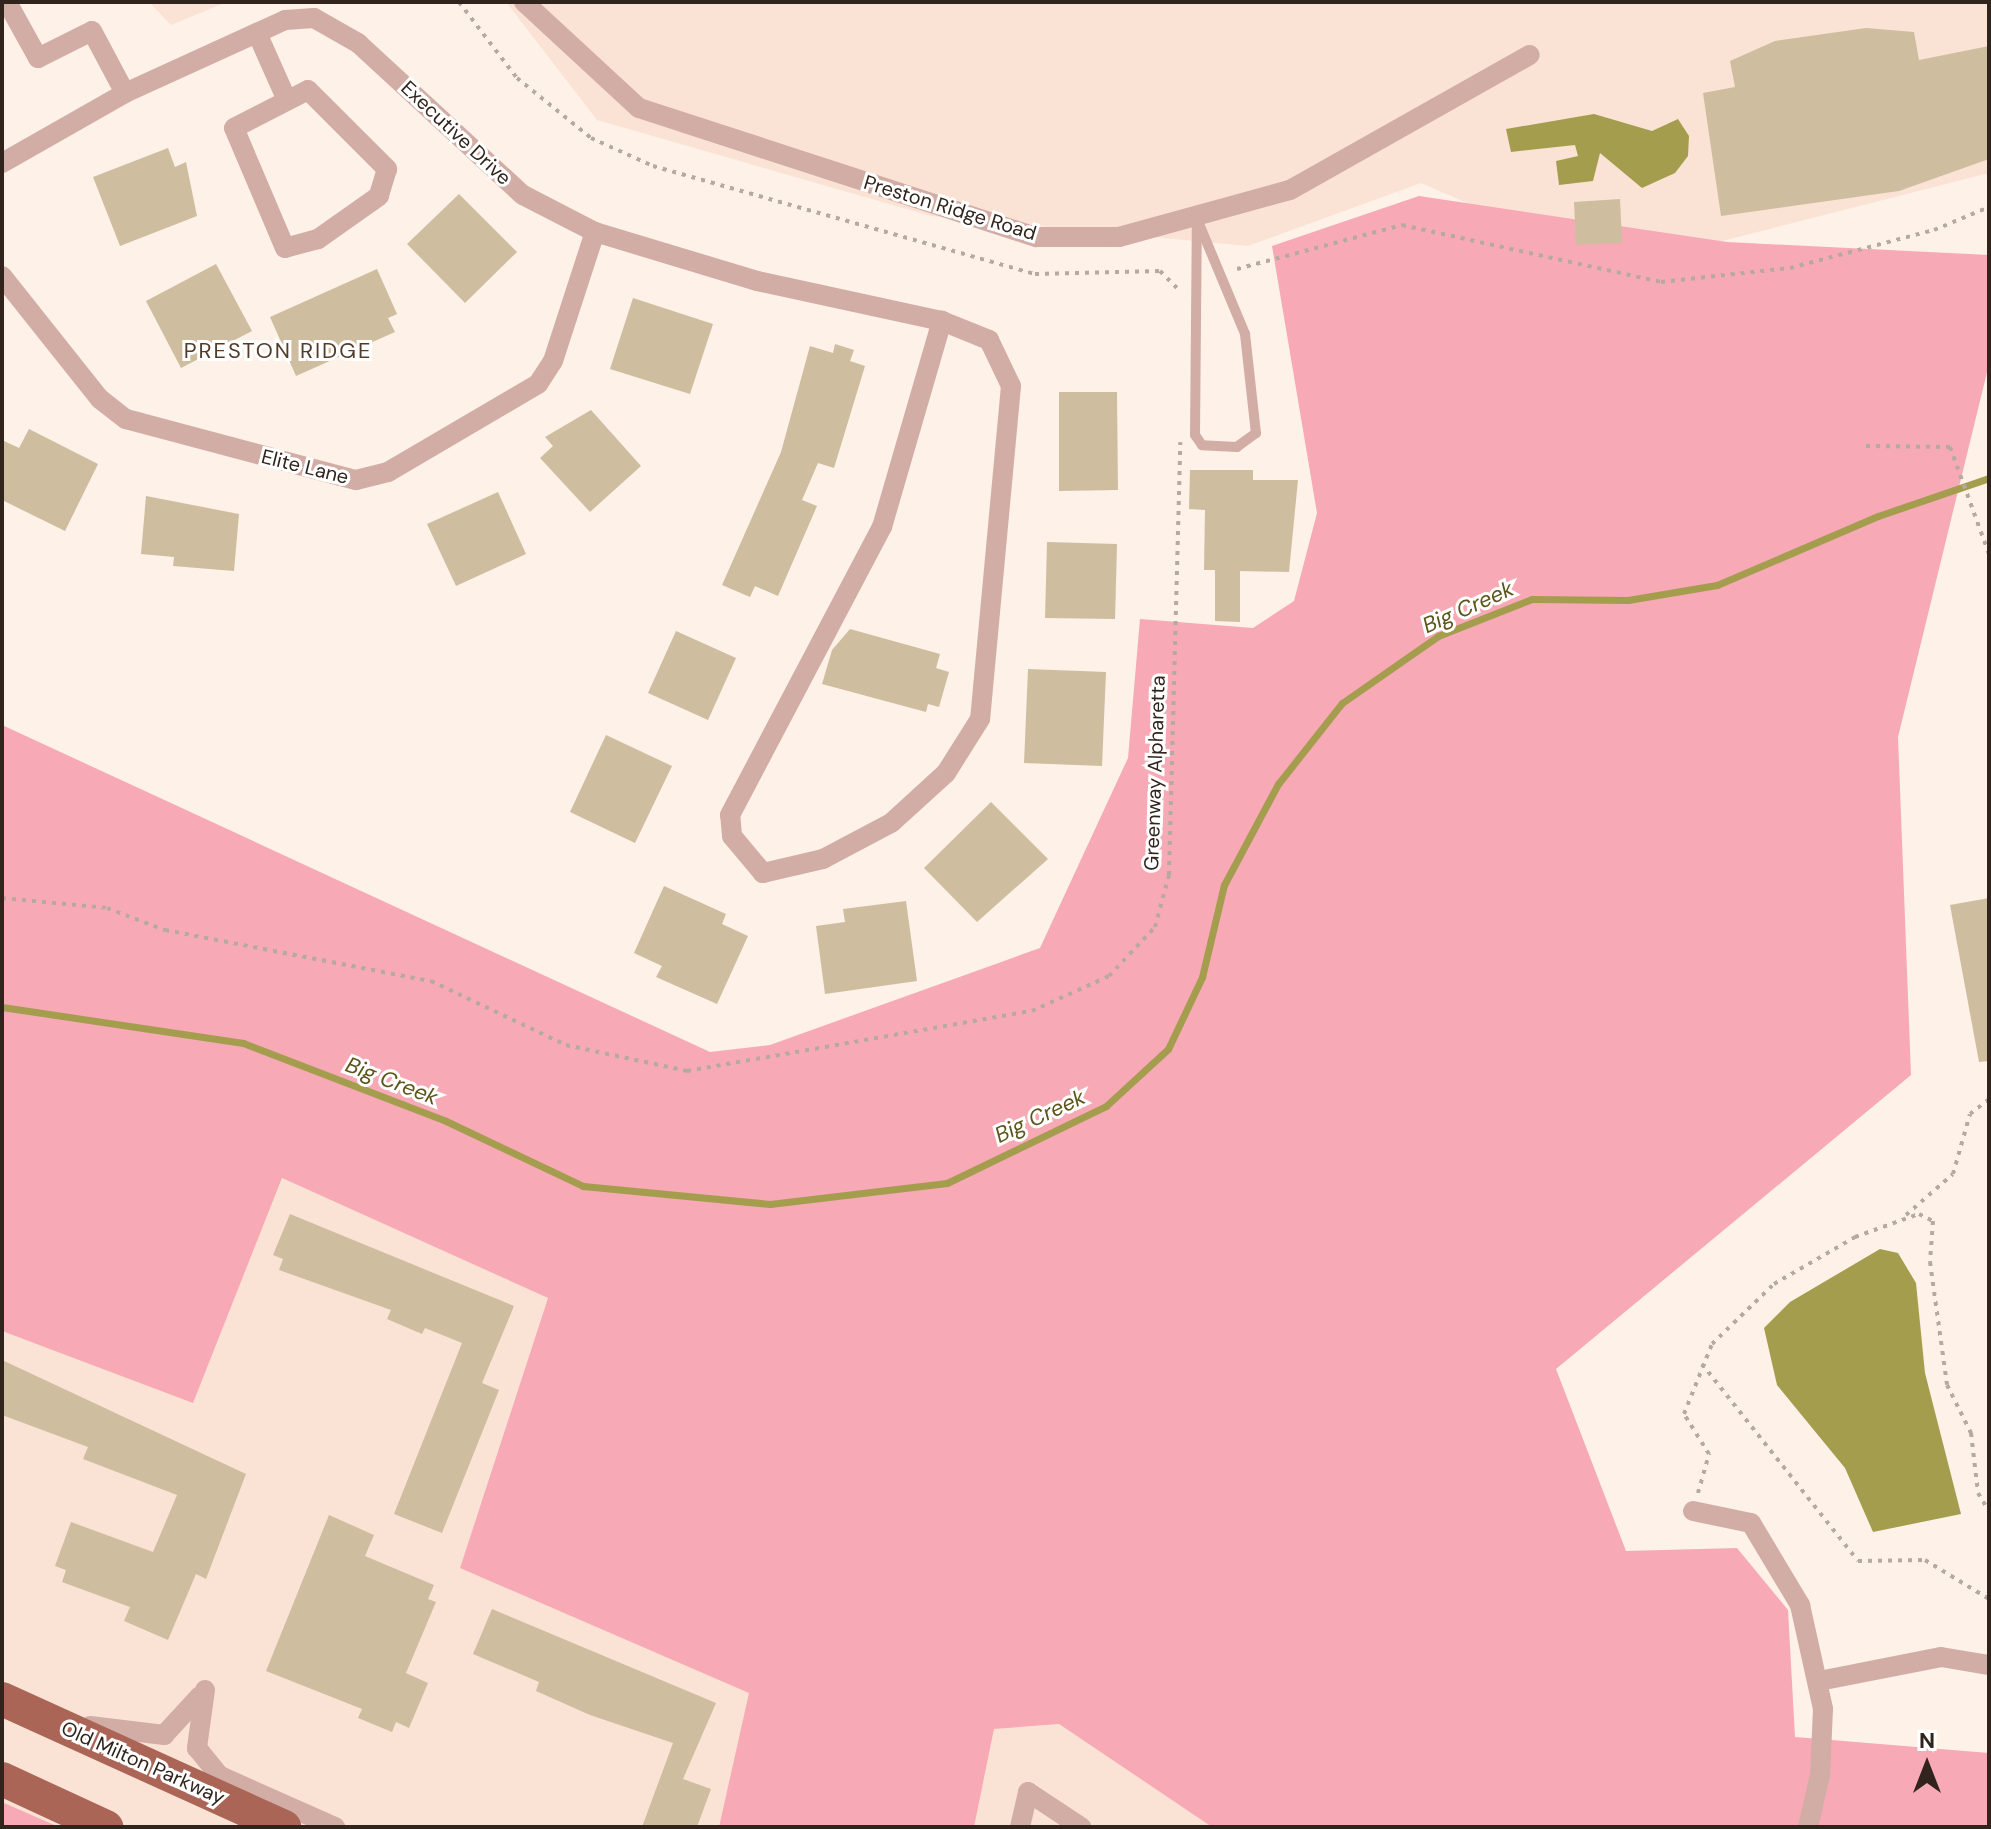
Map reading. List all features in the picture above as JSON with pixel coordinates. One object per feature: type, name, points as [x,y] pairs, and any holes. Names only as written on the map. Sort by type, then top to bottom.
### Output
[{"type":"highway","name":"Old Milton Parkway","points":[[2,1699],[284,1827]]},
{"type":"highway","points":[[2,1779],[106,1827]]},
{"type":"street","points":[[7,2],[38,58],[92,31],[125,93]]},
{"type":"street","name":"Preston Ridge Road","points":[[524,2],[639,108],[1037,237],[1119,237],[1197,219],[1290,190],[1530,55]]},
{"type":"street","name":"Executive Drive","points":[[2,163],[125,93],[285,20],[332,26],[434,111],[478,160],[523,195],[595,232],[757,281],[942,321],[989,340],[1011,386],[980,719],[946,773],[891,823],[823,859],[763,873],[732,836],[730,815],[882,527],[942,321]]},
{"type":"street","points":[[257,33],[285,96]]},
{"type":"street","points":[[308,90],[387,169],[379,196],[318,239],[285,248],[234,128],[285,96],[308,90]]},
{"type":"street","name":"Elite Lane","points":[[2,276],[100,399],[126,419],[356,480],[388,472],[538,384],[553,361],[595,232]]},
{"type":"street","points":[[1693,1511],[1751,1523],[1787,1575],[1819,1681],[1823,1740],[1808,1827]]},
{"type":"street","points":[[1819,1681],[1941,1657],[1989,1665]]},
{"type":"street","points":[[40,1716],[164,1735],[205,1690],[197,1748],[220,1776],[335,1827]]},
{"type":"street","points":[[1020,1827],[1028,1792],[1081,1827]]},
{"type":"lane","points":[[1197,219],[1245,334],[1256,433],[1237,447],[1202,445],[1195,435],[1201,280],[1197,219]]},
{"type":"path","points":[[459,2],[517,78],[591,138],[653,166],[1035,274],[1160,271],[1177,288],[1178,300]]},
{"type":"path","points":[[1218,274],[1402,225],[1661,282],[1790,268],[1934,230],[1989,207]]},
{"type":"path","points":[[1177,288],[1201,280]]},
{"type":"path","name":"Greenway Alpharetta","points":[[2,898],[107,908],[165,930],[431,981],[566,1045],[687,1071],[1043,1007],[1109,976],[1155,927],[1169,875],[1180,428]]},
{"type":"path","points":[[1866,446],[1950,447],[1975,525],[1989,554]]},
{"type":"path","points":[[1693,1511],[1709,1454],[1684,1414],[1712,1344],[1774,1284],[1904,1217],[1953,1174],[1970,1114],[1989,1099]]},
{"type":"path","points":[[1904,1217],[1933,1221],[1930,1262],[1947,1385],[1971,1433],[1978,1493],[1989,1511]]},
{"type":"path","points":[[1702,1364],[1858,1561],[1925,1560],[1989,1599]]},
{"type":"shaded area","points":[[149,2],[227,2],[171,25]]},
{"type":"shaded area","points":[[506,2],[1989,2],[1989,173],[1660,257],[1577,251],[1421,183],[1248,246],[931,216],[597,120]]},
{"type":"shaded area","points":[[1594,114],[1652,131],[1678,119],[1689,136],[1688,156],[1675,173],[1642,188],[1600,153],[1593,181],[1559,185],[1556,161],[1578,156],[1575,145],[1511,152],[1506,129]]},
{"type":"shaded area","points":[[1419,196],[1727,242],[1989,255],[1989,364],[1898,737],[1911,1075],[1556,1369],[1626,1551],[1737,1548],[1788,1610],[1795,1737],[1989,1753],[1989,1827],[1212,1827],[1059,1724],[994,1729],[974,1827],[719,1827],[749,1693],[460,1568],[548,1298],[282,1178],[193,1403],[2,1331],[2,725],[710,1052],[770,1045],[1040,948],[1128,758],[1140,619],[1253,628],[1294,601],[1317,513],[1272,246]]},
{"type":"shaded area","points":[[282,1178],[548,1298],[460,1568],[750,1693],[719,1827],[59,1827],[2,1802],[2,1331],[193,1402]]},
{"type":"shaded area","points":[[1880,1249],[1898,1253],[1916,1283],[1925,1373],[1961,1514],[1873,1532],[1845,1468],[1777,1385],[1764,1328],[1790,1302]]},
{"type":"shaded area","points":[[1059,1724],[1212,1827],[974,1827],[994,1729]]},
{"type":"shaded area","points":[[2,1802],[59,1827],[2,1827]]},
{"type":"building","points":[[1866,28],[1914,32],[1919,60],[1989,46],[1989,159],[1899,191],[1721,216],[1703,93],[1735,87],[1730,61],[1775,41]]},
{"type":"building","points":[[168,148],[175,167],[186,162],[197,216],[120,246],[93,177]]},
{"type":"building","points":[[459,194],[517,252],[465,303],[407,244]]},
{"type":"building","points":[[1620,199],[1622,243],[1576,245],[1574,202]]},
{"type":"building","points":[[216,264],[252,331],[181,368],[146,301]]},
{"type":"building","points":[[377,269],[397,314],[388,318],[395,332],[296,376],[270,317]]},
{"type":"building","points":[[633,298],[713,324],[690,394],[610,369]]},
{"type":"building","points":[[835,344],[854,350],[850,361],[865,366],[834,468],[818,463],[802,500],[817,506],[778,596],[755,586],[750,597],[722,585],[781,452],[810,346],[833,353]]},
{"type":"building","points":[[1059,392],[1117,392],[1118,490],[1059,491]]},
{"type":"building","points":[[591,410],[641,466],[590,512],[540,458],[553,446],[545,437]]},
{"type":"building","points":[[29,429],[98,464],[65,531],[2,500],[2,440],[19,448]]},
{"type":"building","points":[[1190,470],[1253,470],[1253,480],[1298,480],[1289,572],[1240,571],[1240,622],[1215,621],[1215,570],[1204,570],[1205,510],[1189,509]]},
{"type":"building","points":[[498,492],[526,554],[456,586],[427,524]]},
{"type":"building","points":[[146,496],[239,514],[234,571],[173,566],[174,557],[141,554]]},
{"type":"building","points":[[1047,542],[1117,544],[1115,619],[1045,618]]},
{"type":"building","points":[[850,629],[940,654],[936,668],[949,672],[939,707],[928,704],[926,712],[822,684],[832,650]]},
{"type":"building","points":[[676,631],[736,658],[708,720],[648,693]]},
{"type":"building","points":[[1028,669],[1106,672],[1102,766],[1024,763]]},
{"type":"building","points":[[606,735],[672,766],[635,843],[570,812]]},
{"type":"building","points":[[991,802],[1048,859],[977,922],[924,868]]},
{"type":"building","points":[[664,886],[726,914],[722,924],[748,936],[717,1004],[656,977],[662,966],[634,953]]},
{"type":"building","points":[[1989,898],[1989,1061],[1979,1062],[1950,905]]},
{"type":"building","points":[[906,901],[917,981],[825,994],[816,926],[845,922],[843,909]]},
{"type":"building","points":[[290,1214],[514,1306],[482,1383],[499,1390],[442,1533],[394,1514],[462,1343],[425,1328],[422,1334],[387,1319],[391,1310],[279,1270],[283,1259],[273,1255]]},
{"type":"building","points":[[2,1360],[246,1474],[206,1579],[196,1574],[168,1640],[124,1621],[130,1607],[62,1582],[66,1570],[55,1566],[71,1522],[153,1552],[177,1495],[83,1459],[88,1447],[2,1415]]},
{"type":"building","points":[[329,1515],[374,1535],[365,1556],[434,1585],[428,1599],[436,1602],[406,1673],[428,1683],[409,1728],[396,1722],[392,1732],[358,1718],[362,1709],[266,1671]]},
{"type":"building","points":[[492,1609],[716,1703],[683,1779],[711,1789],[697,1827],[642,1827],[673,1743],[590,1715],[536,1691],[539,1682],[473,1654]]},
{"type":"waterway","name":"Big Creek","points":[[2,1007],[243,1043],[446,1121],[583,1186],[770,1204],[947,1183],[1106,1106],[1168,1049],[1202,977],[1224,885],[1278,784],[1342,703],[1438,636],[1532,599],[1628,600],[1717,585],[1878,516],[1989,478]]},
{"type":"district","name":"PRESTON RIDGE","points":[[278,351]]}]
